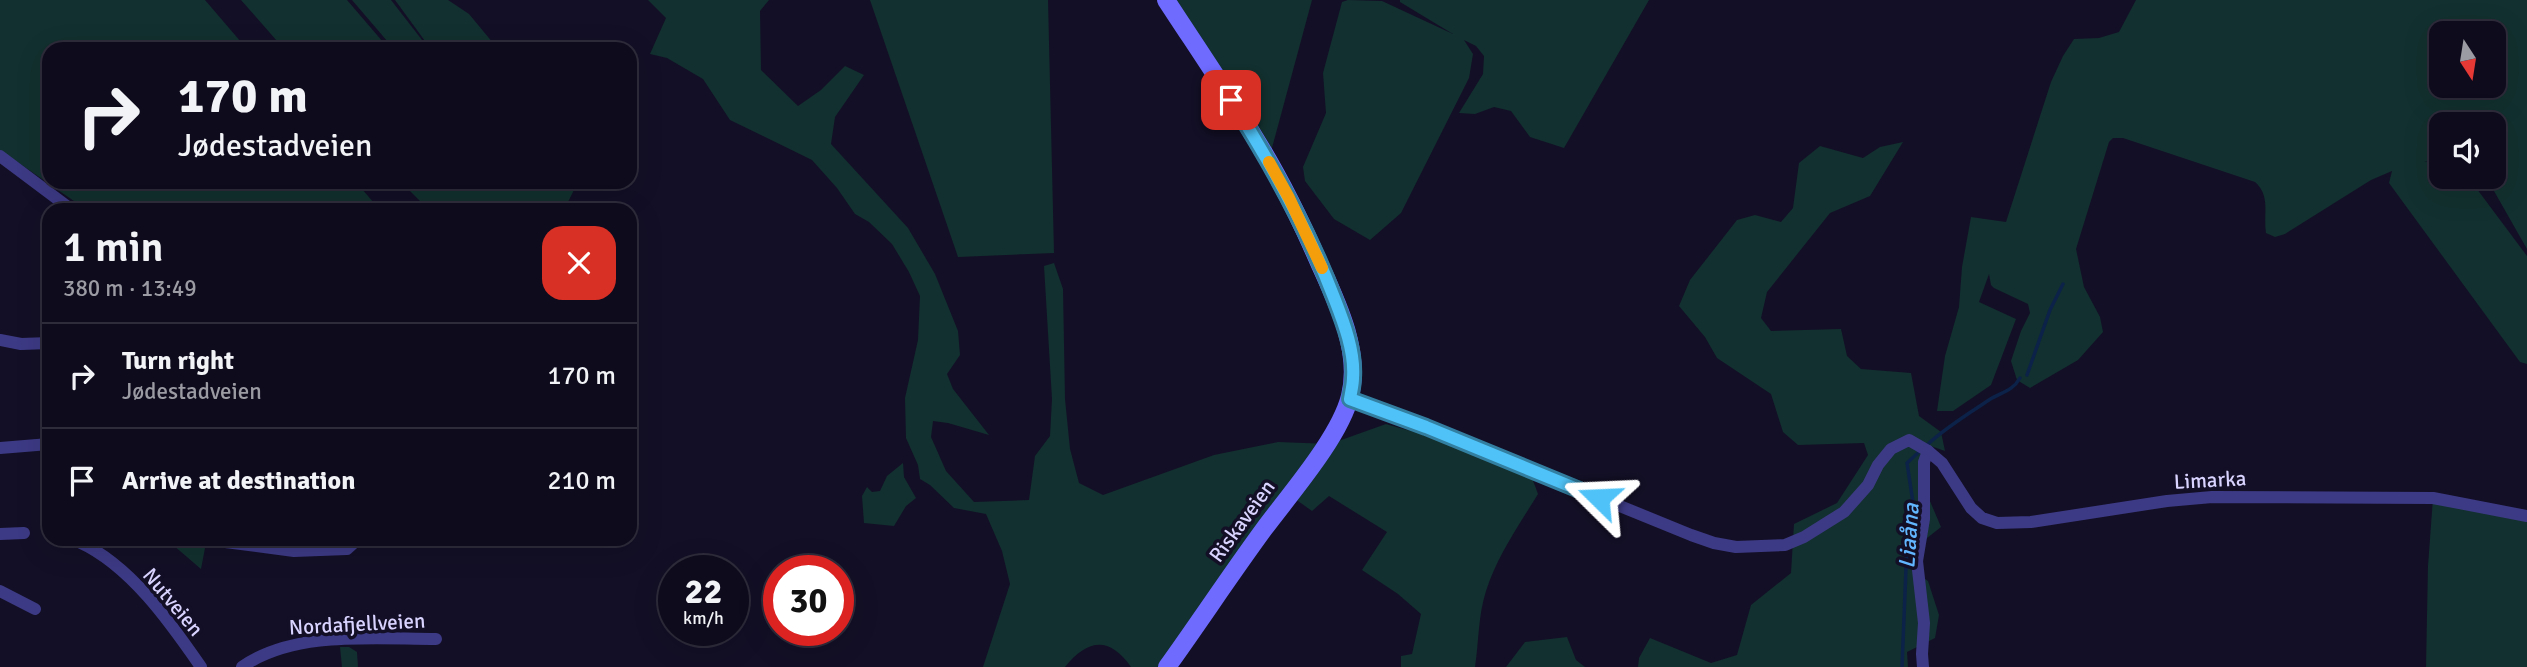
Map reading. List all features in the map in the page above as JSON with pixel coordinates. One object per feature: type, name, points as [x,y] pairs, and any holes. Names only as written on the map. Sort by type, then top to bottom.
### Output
[{"type":"main road","points":[[1166,0],[1255,138],[1289,198],[1315,253],[1347,336],[1353,378],[1350,399]]},
{"type":"main road","name":"Riskaveien","points":[[1167,667],[1322,449],[1350,399]]},
{"type":"street","points":[[0,156],[42,188]]},
{"type":"street","points":[[44,189],[63,203]]},
{"type":"street","points":[[0,340],[22,344],[42,343]]},
{"type":"street","points":[[1350,399],[1426,427],[1691,535],[1737,547],[1785,545],[1831,522],[1853,504],[1891,449],[1909,440],[1928,451],[1924,462],[1924,519],[1917,561],[1924,623],[1923,667]]},
{"type":"street","points":[[0,448],[42,445]]},
{"type":"street","name":"Limarka","points":[[1928,451],[1942,463],[1971,508],[1982,518],[1997,523],[2031,522],[2167,501],[2212,497],[2433,498],[2527,516]]},
{"type":"street","points":[[0,534],[24,533]]},
{"type":"street","name":"Nutveien","points":[[88,546],[148,597],[201,667]]},
{"type":"street","points":[[256,546],[294,551],[347,549],[350,546]]},
{"type":"street","points":[[0,591],[35,609]]},
{"type":"street","name":"Nordafjellveien","points":[[242,667],[272,650],[298,644],[360,639],[436,639]]},
{"type":"green space","points":[[0,0],[205,0],[241,42],[42,42],[42,179],[0,150]]},
{"type":"green space","points":[[241,0],[347,0],[383,42],[278,42]]},
{"type":"green space","points":[[352,0],[391,0],[424,42],[388,42]]},
{"type":"green space","points":[[395,0],[448,0],[469,14],[492,42],[426,42]]},
{"type":"green space","points":[[648,0],[769,0],[760,11],[761,70],[798,106],[821,90],[845,66],[864,75],[835,117],[831,144],[908,228],[935,274],[958,331],[960,355],[947,374],[953,389],[989,435],[933,421],[931,437],[946,471],[974,502],[1029,500],[1035,456],[1050,436],[1052,399],[1044,266],[1054,263],[1063,289],[1065,399],[1070,449],[1079,483],[1103,495],[1214,455],[1278,442],[1330,444],[1386,424],[1428,436],[1532,478],[1538,494],[1502,553],[1483,600],[1475,667],[1401,667],[1401,656],[1412,654],[1421,614],[1398,594],[1362,570],[1387,532],[1329,496],[1312,511],[1284,491],[1173,667],[1131,667],[1115,650],[1098,645],[1082,651],[1065,667],[983,667],[1010,584],[1002,551],[986,514],[954,508],[920,479],[918,465],[906,438],[905,398],[918,340],[920,296],[909,272],[892,244],[869,222],[855,214],[837,188],[812,160],[730,120],[703,79],[667,58],[650,54],[666,18]]},
{"type":"green space","points":[[870,0],[1048,0],[1054,253],[958,257]]},
{"type":"green space","points":[[1171,0],[1312,0],[1269,159]]},
{"type":"green space","points":[[1400,0],[1649,0],[1564,148],[1530,137],[1511,111],[1494,107],[1475,114],[1459,113],[1483,74],[1484,56],[1476,46],[1464,40],[1473,54],[1469,78],[1401,213],[1370,240],[1334,219],[1305,181],[1303,167],[1326,113],[1323,73],[1342,2],[1382,1],[1453,34]]},
{"type":"green space","points":[[2136,0],[2527,0],[2527,249],[2493,189],[2506,189],[2506,112],[2429,112],[2429,161],[2424,162],[2429,161],[2429,189],[2477,189],[2527,256],[2527,364],[2520,362],[2389,183],[2392,171],[2371,180],[2285,234],[2275,237],[2266,233],[2265,199],[2255,182],[2123,138],[2113,138],[2109,142],[2076,249],[2084,287],[2100,317],[2103,332],[2078,360],[2030,388],[2017,380],[2011,361],[2030,313],[2028,304],[1994,288],[1989,274],[1979,302],[2016,319],[1991,385],[1953,411],[1937,411],[1945,356],[1959,307],[1962,267],[1971,217],[2006,222],[2051,82],[2063,56],[2074,39],[2099,38],[2119,32]]},
{"type":"green space","points":[[1903,142],[1870,196],[1830,213],[1767,292],[1761,318],[1771,331],[1841,329],[1847,356],[1861,369],[1911,373],[1919,416],[1941,432],[1945,451],[1922,443],[1924,487],[1941,527],[1907,554],[1911,569],[1928,581],[1939,615],[1935,638],[1907,652],[1908,667],[1638,667],[1639,658],[1650,638],[1711,663],[1737,655],[1751,605],[1791,573],[1794,524],[1837,503],[1868,455],[1864,443],[1798,445],[1783,432],[1771,394],[1717,358],[1705,337],[1679,306],[1690,280],[1737,220],[1755,215],[1781,222],[1793,208],[1799,163],[1820,146],[1863,158],[1880,147]]},
{"type":"green space","points":[[57,189],[362,189],[374,203],[77,203]]},
{"type":"green space","points":[[408,189],[574,189],[568,203],[422,203]]},
{"type":"green space","points":[[903,463],[904,477],[916,498],[906,506],[894,526],[864,523],[862,496],[867,487],[872,492],[880,491],[887,476]]},
{"type":"green space","points":[[2433,498],[2527,516],[2527,667],[2426,667],[2428,566]]},
{"type":"green space","points":[[174,546],[205,546],[201,569]]},
{"type":"green space","points":[[1567,637],[1576,660],[1585,667],[1506,667],[1525,642]]},
{"type":"green space","points":[[340,647],[349,647],[357,652],[358,667],[342,667]]},
{"type":"waterway","name":"Liaåna","points":[[2027,375],[2050,310],[2063,284]]},
{"type":"waterway","name":"Liaåna","points":[[1927,445],[1993,397],[2010,389],[2020,378]]},
{"type":"waterway","name":"Liaåna","points":[[1902,667],[1908,519],[1914,509],[1907,463],[1921,450]]},
{"type":"slow traffic","points":[[1269,162],[1322,268]]},
{"type":"route","points":[[1231,100],[1289,198],[1328,282],[1343,321],[1352,359],[1350,399],[1599,498]]}]
